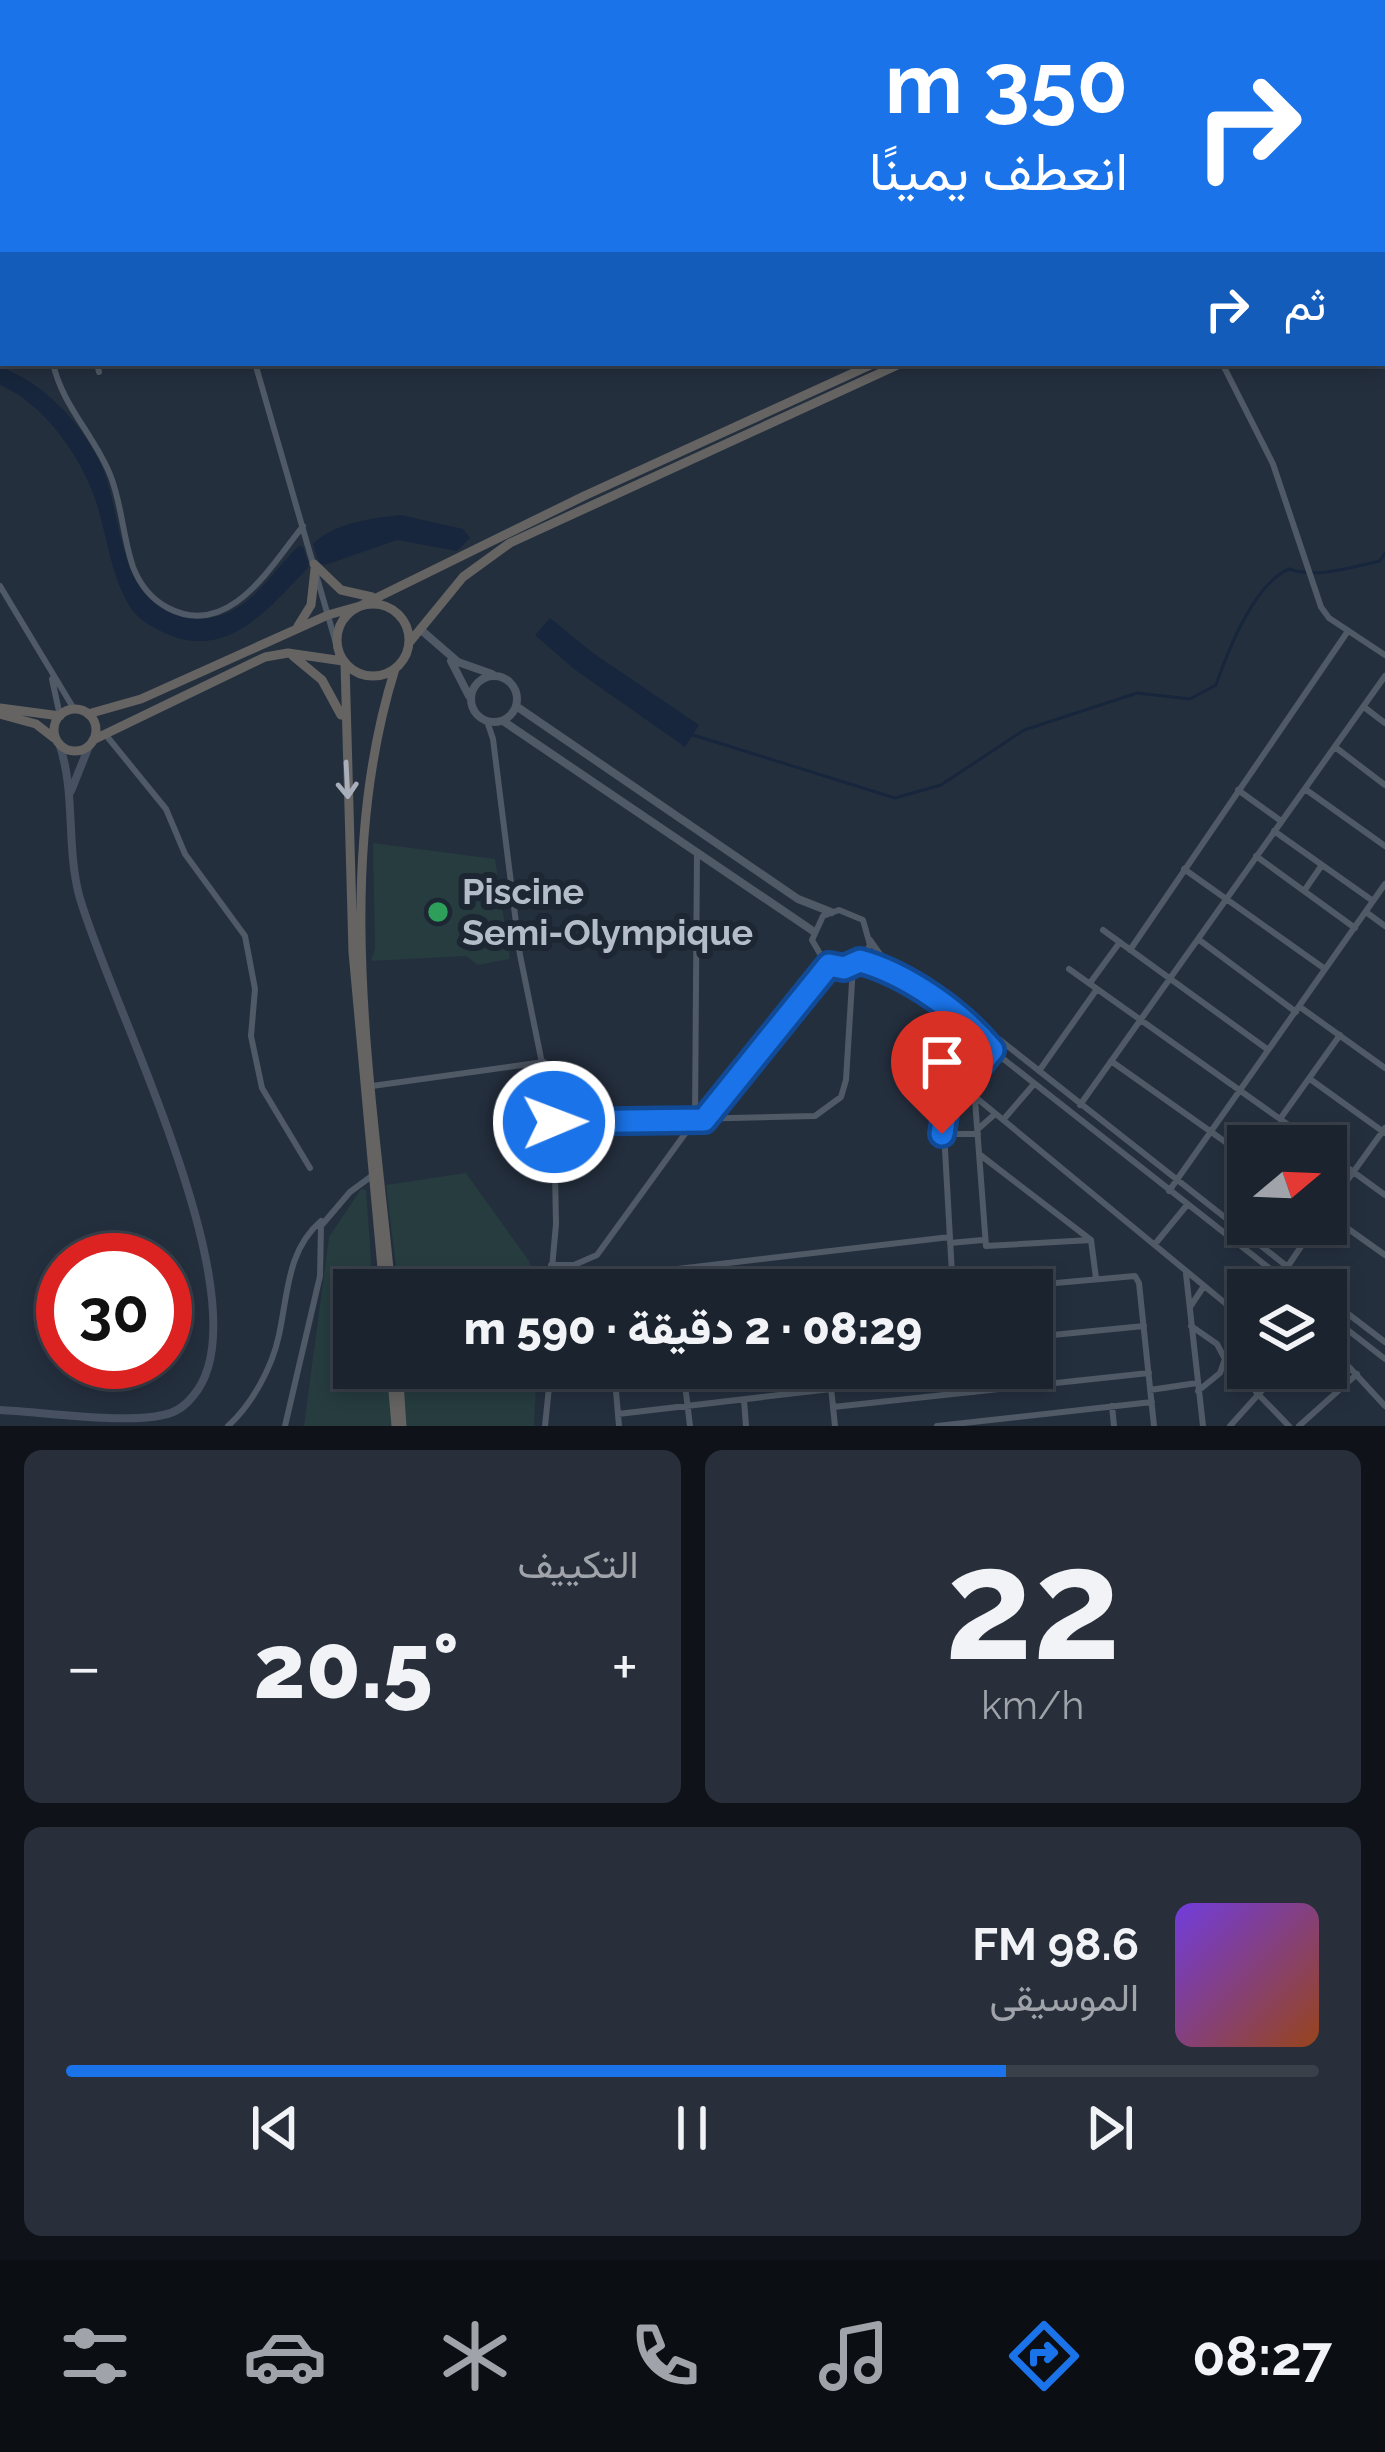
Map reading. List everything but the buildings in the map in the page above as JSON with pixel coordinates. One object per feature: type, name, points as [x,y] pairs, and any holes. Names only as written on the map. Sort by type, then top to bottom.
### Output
[{"type":"highway","points":[[385,1269],[353,952],[344,662],[337,647],[341,622],[377,597],[484,543],[868,366]]},
{"type":"highway","points":[[386,1269],[362,954],[362,858],[374,758],[395,669],[409,643],[463,577],[491,554],[895,366]]},
{"type":"highway","points":[[314,564],[340,590],[377,597]]},
{"type":"highway","points":[[295,631],[311,605],[314,564]]},
{"type":"highway","points":[[0,711],[88,714],[141,699],[328,615],[361,606],[390,609],[404,623],[409,643]]},
{"type":"highway","points":[[0,711],[36,724],[76,751],[258,660],[288,653],[344,662],[363,675],[395,669]]},
{"type":"highway","points":[[288,653],[322,680],[338,704],[345,733]]},
{"type":"highway","points":[[88,714],[95,726],[91,743]]},
{"type":"highway","points":[[58,742],[54,728],[60,716]]},
{"type":"highway","points":[[396,1389],[399,1426]]},
{"type":"main road","points":[[0,1410],[160,1416],[176,1411],[194,1395],[209,1363],[212,1300],[199,1222],[79,895],[68,834],[65,762],[58,742]]},
{"type":"main road","points":[[69,798],[91,743]]},
{"type":"street","points":[[54,366],[63,394],[108,469],[133,567],[152,598],[175,612],[194,615],[224,610],[260,580],[303,526]]},
{"type":"street","points":[[256,366],[337,647]]},
{"type":"street","points":[[1224,366],[1264,444],[1321,607],[1385,655]]},
{"type":"street","points":[[0,586],[74,710]]},
{"type":"street","points":[[419,628],[447,655],[514,686],[517,706],[798,899],[831,912],[856,914],[892,971],[976,1030],[1000,1040],[1227,1220]]},
{"type":"street","points":[[1130,950],[1348,631]]},
{"type":"street","points":[[447,655],[477,715],[503,721],[813,931]]},
{"type":"street","points":[[471,699],[476,685],[495,675]]},
{"type":"street","points":[[51,676],[60,716]]},
{"type":"street","points":[[1079,1105],[1385,676]]},
{"type":"street","points":[[503,721],[517,706]]},
{"type":"street","points":[[1364,707],[1385,723]]},
{"type":"street","points":[[487,721],[520,955],[554,1122],[556,1224],[551,1269]]},
{"type":"street","points":[[105,734],[166,809],[185,854],[245,936],[255,988],[251,1036],[262,1088],[310,1168]]},
{"type":"street","points":[[1335,747],[1385,784]]},
{"type":"street","points":[[1304,789],[1385,846]]},
{"type":"street","points":[[1238,790],[1281,821]]},
{"type":"street","points":[[1274,831],[1373,901]]},
{"type":"street","points":[[697,852],[699,1120]]},
{"type":"street","points":[[1256,856],[1355,928]]},
{"type":"street","points":[[1304,891],[1322,865]]},
{"type":"street","points":[[1184,869],[1325,969]]},
{"type":"street","points":[[1169,1191],[1385,884]]},
{"type":"street","points":[[829,965],[814,950],[813,931],[831,912]]},
{"type":"street","points":[[1366,912],[1385,926]]},
{"type":"street","points":[[1103,929],[1267,1049]]},
{"type":"street","points":[[1198,938],[1385,1068]]},
{"type":"street","points":[[554,1122],[814,1116],[841,1097],[857,963],[870,940]]},
{"type":"street","points":[[1039,1071],[1120,942]]},
{"type":"street","points":[[551,1265],[574,1265],[597,1255],[699,1120],[829,965],[857,963],[892,971]]},
{"type":"street","points":[[1069,969],[1288,1125]]},
{"type":"street","points":[[976,1030],[992,1050],[1270,1269]]},
{"type":"street","points":[[1280,1119],[1340,1034]]},
{"type":"street","points":[[952,1269],[943,1114],[1000,1040]]},
{"type":"street","points":[[1111,1061],[1227,1144]]},
{"type":"street","points":[[372,1086],[544,1062]]},
{"type":"street","points":[[1310,1079],[1384,1131],[1347,1182]]},
{"type":"street","points":[[942,1134],[978,1131],[1034,1084]]},
{"type":"street","points":[[962,1086],[1227,1305]]},
{"type":"street","points":[[974,1097],[983,1240]]},
{"type":"street","points":[[979,1154],[1091,1240],[1096,1278]]},
{"type":"street","points":[[1347,1167],[1385,1195]]},
{"type":"street","points":[[228,1426],[245,1410],[266,1374],[301,1240],[374,1174]]},
{"type":"street","points":[[1154,1245],[1187,1205]]},
{"type":"street","points":[[285,1426],[320,1276],[323,1219]]},
{"type":"street","points":[[1347,1227],[1385,1255]]},
{"type":"street","points":[[681,1269],[950,1240],[983,1240],[994,1248],[1091,1240]]},
{"type":"street","points":[[1260,1245],[1292,1269]]},
{"type":"street","points":[[1288,1266],[1302,1245]]},
{"type":"street","points":[[1186,1271],[1203,1426]]},
{"type":"street","points":[[1053,1283],[1138,1278],[1154,1426]]},
{"type":"street","points":[[1190,1307],[1204,1286]]},
{"type":"street","points":[[1347,1314],[1385,1342]]},
{"type":"street","points":[[1053,1335],[1144,1326]]},
{"type":"street","points":[[1150,1390],[1197,1387],[1220,1373],[1225,1359],[1217,1344],[1191,1326]]},
{"type":"street","points":[[1347,1329],[1385,1359]]},
{"type":"street","points":[[1347,1364],[1385,1406]]},
{"type":"street","points":[[1053,1384],[1149,1373]]},
{"type":"street","points":[[1299,1426],[1357,1374]]},
{"type":"street","points":[[545,1426],[549,1389]]},
{"type":"street","points":[[616,1389],[619,1426]]},
{"type":"street","points":[[686,1389],[690,1426]]},
{"type":"street","points":[[618,1414],[831,1389],[836,1426]]},
{"type":"street","points":[[833,1407],[1003,1389]]},
{"type":"street","points":[[1230,1426],[1259,1389]]},
{"type":"street","points":[[1256,1392],[1289,1426]]},
{"type":"street","points":[[744,1400],[746,1426]]},
{"type":"street","points":[[937,1426],[1152,1402]]},
{"type":"street","points":[[1112,1406],[1114,1426]]},
{"type":"green space","name":"Piscine Semi-Olympique","points":[[373,843],[495,859],[510,959],[478,965],[466,956],[371,961],[375,949]]},
{"type":"green space","points":[[466,1173],[531,1269],[396,1269],[386,1185]]},
{"type":"green space","points":[[361,1189],[366,1190],[372,1269],[333,1269],[333,1389],[389,1389],[392,1426],[304,1426],[329,1237]]},
{"type":"green space","points":[[401,1389],[536,1389],[534,1426],[404,1426]]},
{"type":"water","points":[[0,367],[45,392],[91,445],[107,480],[132,571],[159,606],[194,618],[227,613],[251,597],[299,546],[309,565],[306,570],[261,614],[228,635],[189,640],[148,624],[134,612],[120,586],[83,471],[42,414],[0,385]]},
{"type":"water","points":[[401,515],[463,529],[470,538],[457,551],[397,540],[325,565],[319,563],[313,544],[332,531]]},
{"type":"water","points":[[550,618],[699,725],[685,747],[574,669],[535,635]]},
{"type":"waterway","points":[[690,734],[895,798],[941,785],[1024,730],[1137,693],[1190,699],[1216,685],[1244,620],[1276,577],[1289,569],[1312,573],[1346,569],[1380,561],[1385,553]]},
{"type":"place","name":"Piscine Semi-Olympique","points":[[438,912]]},
{"type":"route","points":[[554,1122],[704,1120],[829,965],[844,968],[860,961],[892,971],[976,1030],[992,1050],[946,1107],[942,1134]]}]
